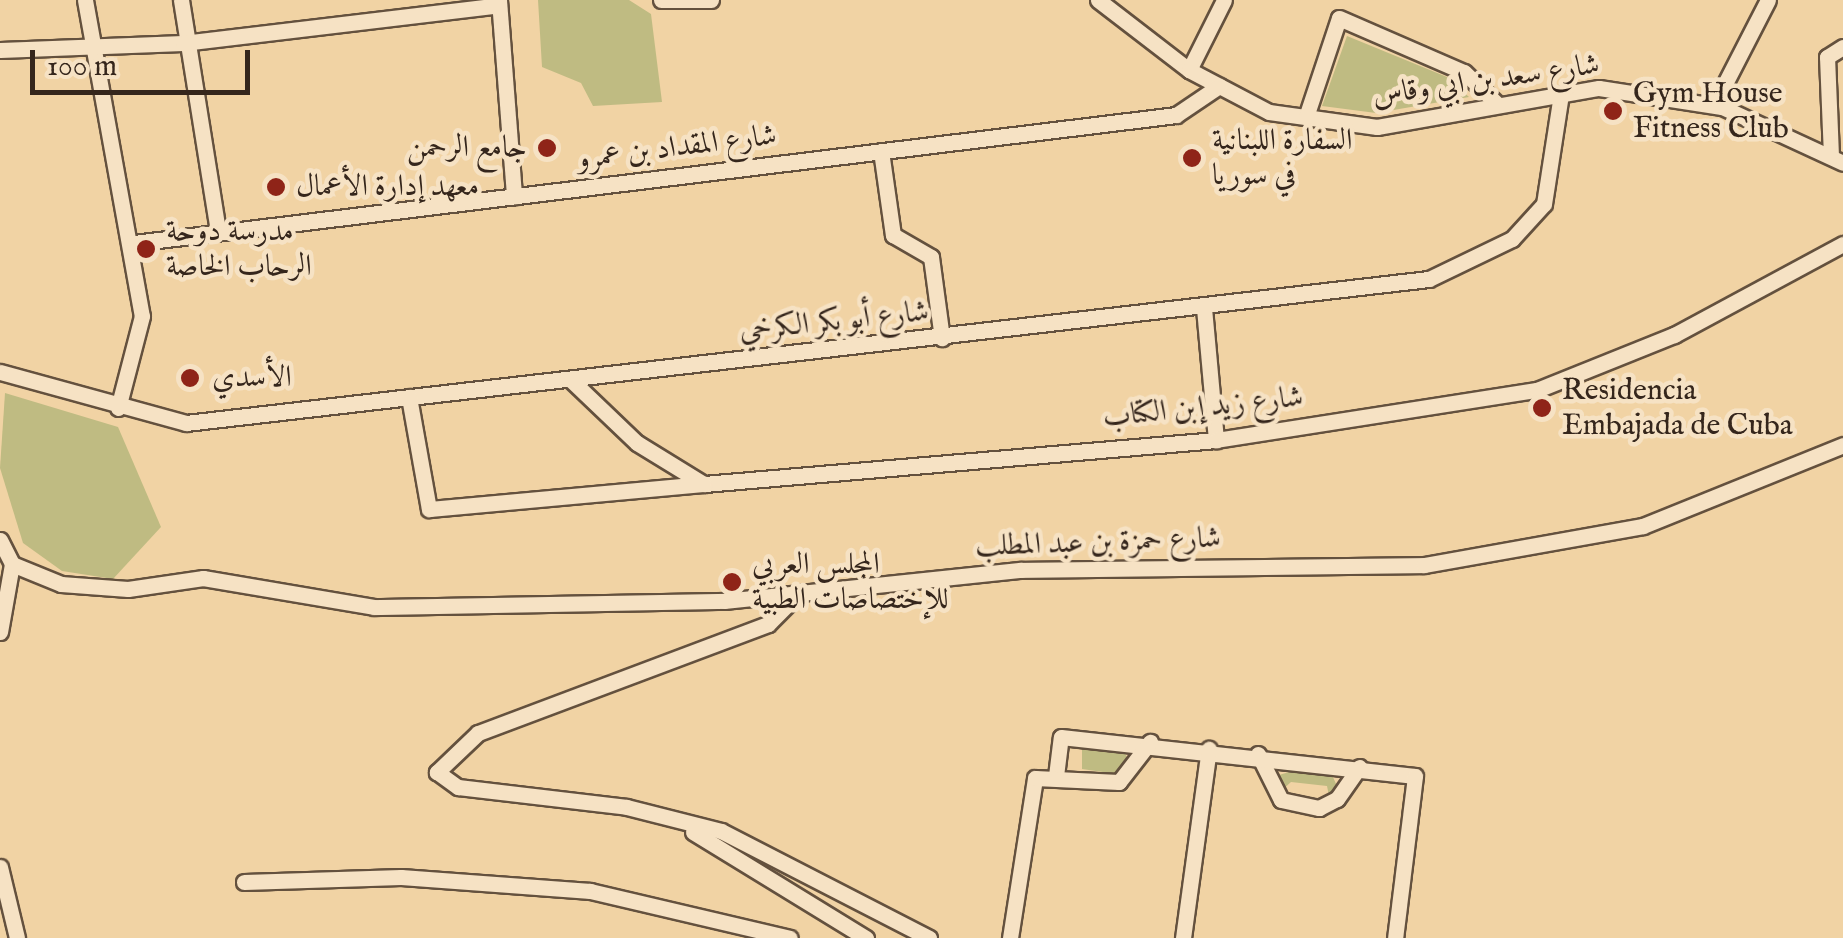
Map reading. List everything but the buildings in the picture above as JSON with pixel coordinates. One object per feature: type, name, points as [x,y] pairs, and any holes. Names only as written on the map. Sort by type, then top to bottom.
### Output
[{"type":"street","points":[[85,0],[91,50],[134,243],[142,316],[118,408]]},
{"type":"street","points":[[182,0],[218,232]]},
{"type":"street","points":[[662,0],[711,0]]},
{"type":"street","name":"شارع سعد بن ابي وقاس","points":[[1098,0],[1190,70],[1269,112],[1377,127],[1599,88],[1714,105],[1837,160]]},
{"type":"street","points":[[1190,70],[1224,0]]},
{"type":"street","points":[[1714,105],[1768,0]]},
{"type":"street","points":[[0,50],[91,50],[187,42],[497,3],[514,196]]},
{"type":"street","points":[[1306,118],[1339,18],[1464,72],[1498,105]]},
{"type":"street","points":[[1837,49],[1837,160]]},
{"type":"street","name":"شارع المقداد بن عمرو","points":[[134,243],[1176,115],[1219,86]]},
{"type":"street","name":"شارع أبو بكر الكرخي","points":[[0,372],[118,408],[186,423],[1430,280],[1512,238],[1544,204],[1561,94]]},
{"type":"street","points":[[880,151],[893,235],[931,257],[942,338]]},
{"type":"street","name":"شارع زيد إبن الكتاب","points":[[409,397],[429,509],[1216,440],[1537,390],[1674,336],[1843,244]]},
{"type":"street","points":[[1204,308],[1216,440]]},
{"type":"street","points":[[571,380],[637,443],[704,484]]},
{"type":"street","name":"شارع حمزة بن عبد المطلب","points":[[12,564],[61,584],[128,590],[203,578],[374,607],[798,593],[1021,570],[1424,565],[1644,526],[1843,445]]},
{"type":"street","points":[[0,540],[12,564],[0,632]]},
{"type":"street","points":[[798,593],[768,624],[478,733],[436,772],[458,788],[627,807],[690,830],[866,938]]},
{"type":"street","points":[[1056,776],[1061,737],[1150,742],[1416,776],[1396,938]]},
{"type":"street","points":[[1010,938],[1034,778],[1056,776],[1119,782],[1150,742]]},
{"type":"street","points":[[1183,938],[1209,750]]},
{"type":"street","points":[[1258,754],[1281,800],[1319,808],[1338,800],[1359,768]]},
{"type":"street","points":[[690,830],[721,831],[929,938]]},
{"type":"street","points":[[0,867],[17,938]]},
{"type":"street","points":[[244,882],[401,877],[590,891],[790,938]]},
{"type":"shaded area","points":[[538,0],[629,0],[651,14],[662,102],[593,106],[581,83],[542,67]]},
{"type":"shaded area","points":[[1347,36],[1447,77],[1469,97],[1376,113],[1322,106]]},
{"type":"shaded area","points":[[5,393],[118,427],[161,527],[113,579],[62,571],[23,543],[0,468]]},
{"type":"shaded area","points":[[1082,749],[1125,754],[1129,760],[1117,774],[1082,769]]},
{"type":"shaded area","points":[[1296,770],[1332,775],[1337,786],[1329,796],[1327,786],[1291,782],[1281,791],[1279,775]]},
{"type":"place","name":"Gym House Fitness Club","points":[[1613,111]]},
{"type":"place","name":"جامع الرحمن","points":[[547,148]]},
{"type":"place","name":"السفارة اللبنانية في سوريا","points":[[1192,158]]},
{"type":"place","name":"معهد إدارة الأعمال","points":[[276,187]]},
{"type":"place","name":"مدرسة دوحة الرحاب الخاصة","points":[[146,249]]},
{"type":"place","name":"الأسدي","points":[[190,378]]},
{"type":"place","name":"Residencia Embajada de Cuba","points":[[1542,408]]},
{"type":"place","name":"المجلس العربي للإختصاصات الطبية","points":[[732,582]]}]
